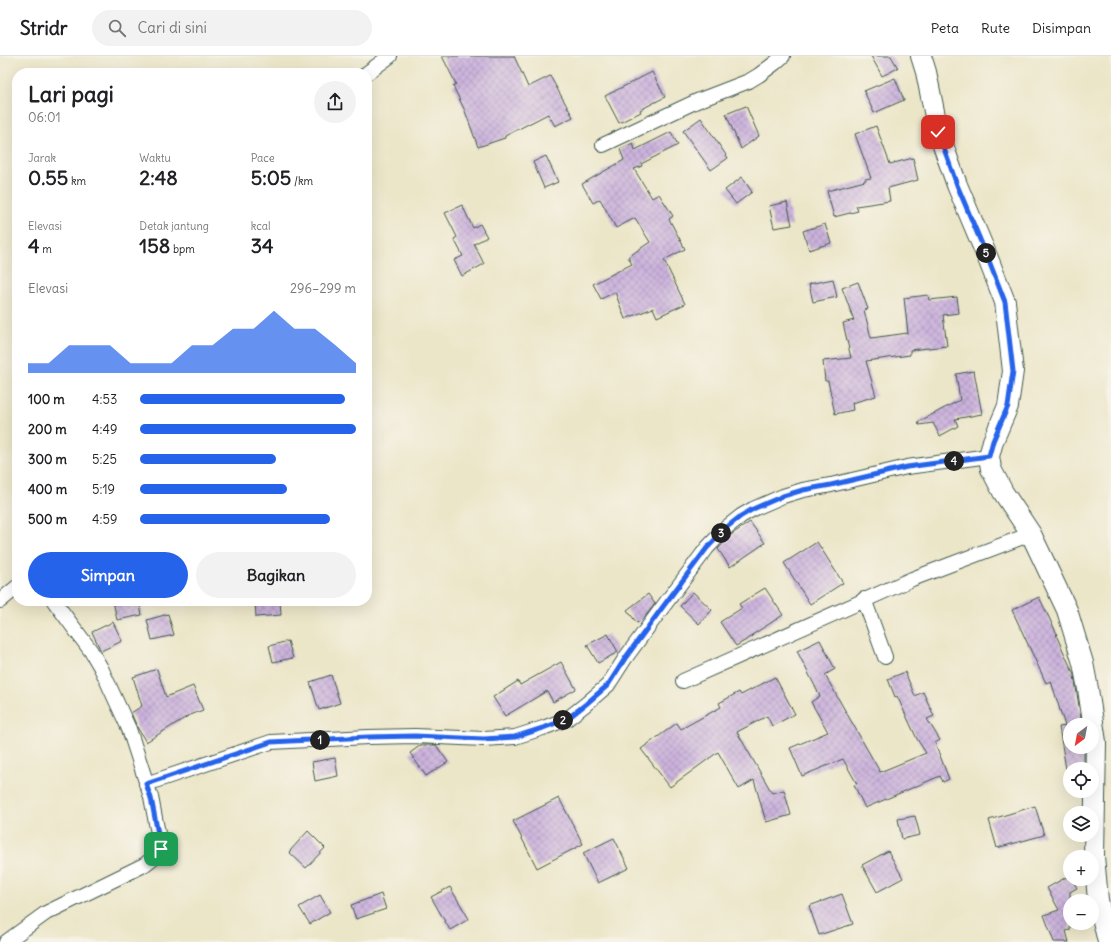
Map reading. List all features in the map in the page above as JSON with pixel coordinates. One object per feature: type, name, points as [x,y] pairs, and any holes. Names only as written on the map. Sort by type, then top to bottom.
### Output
[{"type":"street","points":[[372,69],[390,56]]},
{"type":"street","points":[[603,145],[697,101],[749,81],[783,56]]},
{"type":"street","points":[[921,56],[926,72],[938,132],[957,185],[1005,302],[1013,371],[1008,406],[993,441],[989,456],[991,469],[1031,534],[1067,610],[1083,663],[1096,742],[1094,856],[1098,900],[1108,942]]},
{"type":"street","points":[[146,784],[271,742],[407,736],[484,739],[515,737],[567,719],[608,685],[626,657],[707,548],[727,527],[741,516],[783,496],[803,490],[907,467],[989,456]]},
{"type":"street","points":[[683,681],[912,579],[1031,534]]},
{"type":"street","points":[[0,601],[12,590]]},
{"type":"street","points":[[864,600],[885,657]]},
{"type":"street","points":[[6,942],[46,913],[144,865],[159,854],[161,849],[146,784],[129,729],[101,668],[91,651],[58,606]]},
{"type":"building","points":[[442,56],[514,56],[528,87],[550,76],[573,117],[555,126],[548,114],[505,136],[505,138],[478,147],[465,111],[453,86],[456,84]]},
{"type":"building","points":[[871,56],[891,56],[898,68],[882,76]]},
{"type":"building","points":[[652,72],[665,97],[640,110],[641,112],[619,123],[605,96]]},
{"type":"building","points":[[895,78],[904,100],[874,113],[864,91]]},
{"type":"building","points":[[746,106],[759,136],[741,149],[726,114]]},
{"type":"building","points":[[701,118],[728,158],[711,170],[683,131]]},
{"type":"building","points":[[876,126],[890,164],[913,158],[918,180],[888,188],[890,201],[856,206],[858,211],[834,217],[827,191],[871,178],[855,134]]},
{"type":"building","points":[[671,132],[678,145],[634,169],[652,198],[659,194],[673,216],[669,219],[685,249],[664,260],[685,304],[657,317],[653,308],[625,319],[615,292],[601,299],[593,284],[632,264],[628,257],[650,242],[635,218],[616,228],[600,199],[593,203],[582,184],[624,160],[620,149],[633,143],[635,150]]},
{"type":"building","points":[[546,156],[558,182],[544,188],[533,162]]},
{"type":"building","points":[[742,177],[752,192],[736,204],[725,190]]},
{"type":"building","points":[[787,202],[792,225],[774,228],[769,206]]},
{"type":"building","points":[[462,205],[473,228],[480,224],[487,237],[474,244],[484,264],[462,276],[454,260],[463,256],[454,239],[457,237],[445,213]]},
{"type":"building","points":[[825,224],[831,243],[809,250],[803,231]]},
{"type":"building","points":[[833,279],[837,297],[813,302],[809,284]]},
{"type":"building","points":[[858,282],[868,309],[864,310],[871,338],[908,333],[904,298],[928,295],[929,300],[957,297],[959,313],[943,315],[947,346],[910,350],[910,355],[866,361],[876,396],[852,403],[853,410],[835,414],[828,381],[825,381],[823,361],[851,358],[843,323],[854,320],[842,288]]},
{"type":"building","points":[[974,371],[982,414],[955,419],[958,426],[940,436],[933,423],[919,425],[918,422],[960,400],[956,374]]},
{"type":"building","points":[[750,522],[765,543],[730,567],[718,549],[732,534]]},
{"type":"building","points":[[817,542],[843,583],[810,604],[784,563]]},
{"type":"building","points":[[765,588],[783,615],[736,646],[720,622],[742,608],[739,604]]},
{"type":"building","points":[[693,592],[712,610],[699,624],[680,606]]},
{"type":"building","points":[[648,594],[655,604],[643,619],[637,623],[627,610]]},
{"type":"building","points":[[1039,597],[1057,634],[1056,635],[1074,675],[1081,718],[1063,718],[1063,720],[1051,681],[1046,683],[1012,610]]},
{"type":"building","points":[[114,606],[140,606],[142,615],[117,620]]},
{"type":"building","points":[[255,606],[280,606],[281,615],[256,617]]},
{"type":"building","points":[[168,614],[174,635],[152,640],[147,620]]},
{"type":"building","points":[[113,622],[122,641],[101,651],[92,632]]},
{"type":"building","points":[[608,634],[618,652],[598,663],[587,645]]},
{"type":"building","points":[[820,640],[835,669],[825,675],[880,772],[926,753],[917,739],[897,696],[895,697],[888,679],[905,672],[915,696],[923,692],[934,716],[927,719],[940,740],[935,743],[949,779],[943,782],[940,776],[865,808],[854,785],[857,784],[843,759],[802,776],[790,748],[828,732],[811,702],[820,696],[797,651]]},
{"type":"building","points":[[288,641],[293,658],[273,662],[269,646]]},
{"type":"building","points":[[561,662],[576,689],[553,702],[547,691],[505,716],[493,697],[518,681],[520,685]]},
{"type":"building","points":[[157,669],[166,697],[193,686],[203,710],[188,716],[146,742],[131,713],[142,706],[133,677]]},
{"type":"building","points":[[331,675],[340,703],[319,710],[310,682]]},
{"type":"building","points":[[775,677],[795,714],[772,726],[767,716],[737,732],[772,793],[784,790],[791,815],[766,822],[754,780],[739,789],[718,752],[670,787],[641,749],[677,723],[681,729],[721,707],[719,703],[739,692],[741,695]]},
{"type":"building","points":[[1063,726],[1063,751],[1059,727]]},
{"type":"building","points":[[421,745],[436,745],[448,762],[426,776],[410,753]]},
{"type":"building","points":[[1064,754],[1084,754],[1084,762],[1065,762]]},
{"type":"building","points":[[335,758],[338,776],[315,781],[312,762]]},
{"type":"building","points":[[559,798],[583,844],[537,868],[513,821]]},
{"type":"building","points":[[1035,806],[1044,835],[997,848],[989,820]]},
{"type":"building","points":[[915,816],[920,835],[902,839],[898,819]]},
{"type":"building","points":[[308,831],[325,848],[306,868],[289,852]]},
{"type":"building","points":[[614,838],[629,868],[598,883],[583,853]]},
{"type":"building","points":[[888,851],[903,878],[877,892],[862,865]]},
{"type":"building","points":[[1063,879],[1063,886],[1076,886],[1077,888],[1070,892],[1070,894],[1063,894],[1063,930],[1070,930],[1066,931],[1069,942],[1054,942],[1044,915],[1059,910],[1047,888]]},
{"type":"building","points":[[450,887],[469,919],[450,930],[431,897]]},
{"type":"building","points":[[381,894],[386,909],[356,919],[351,905]]},
{"type":"building","points":[[842,894],[853,924],[819,935],[809,906]]},
{"type":"building","points":[[320,895],[330,912],[310,924],[299,907]]},
{"type":"route","points":[[161,849],[151,798],[146,784],[271,742],[415,736],[484,739],[515,737],[567,719],[608,685],[626,657],[707,548],[727,527],[741,516],[783,496],[803,490],[907,467],[989,456],[993,441],[1008,406],[1013,371],[1005,302],[957,185],[938,132]]}]
